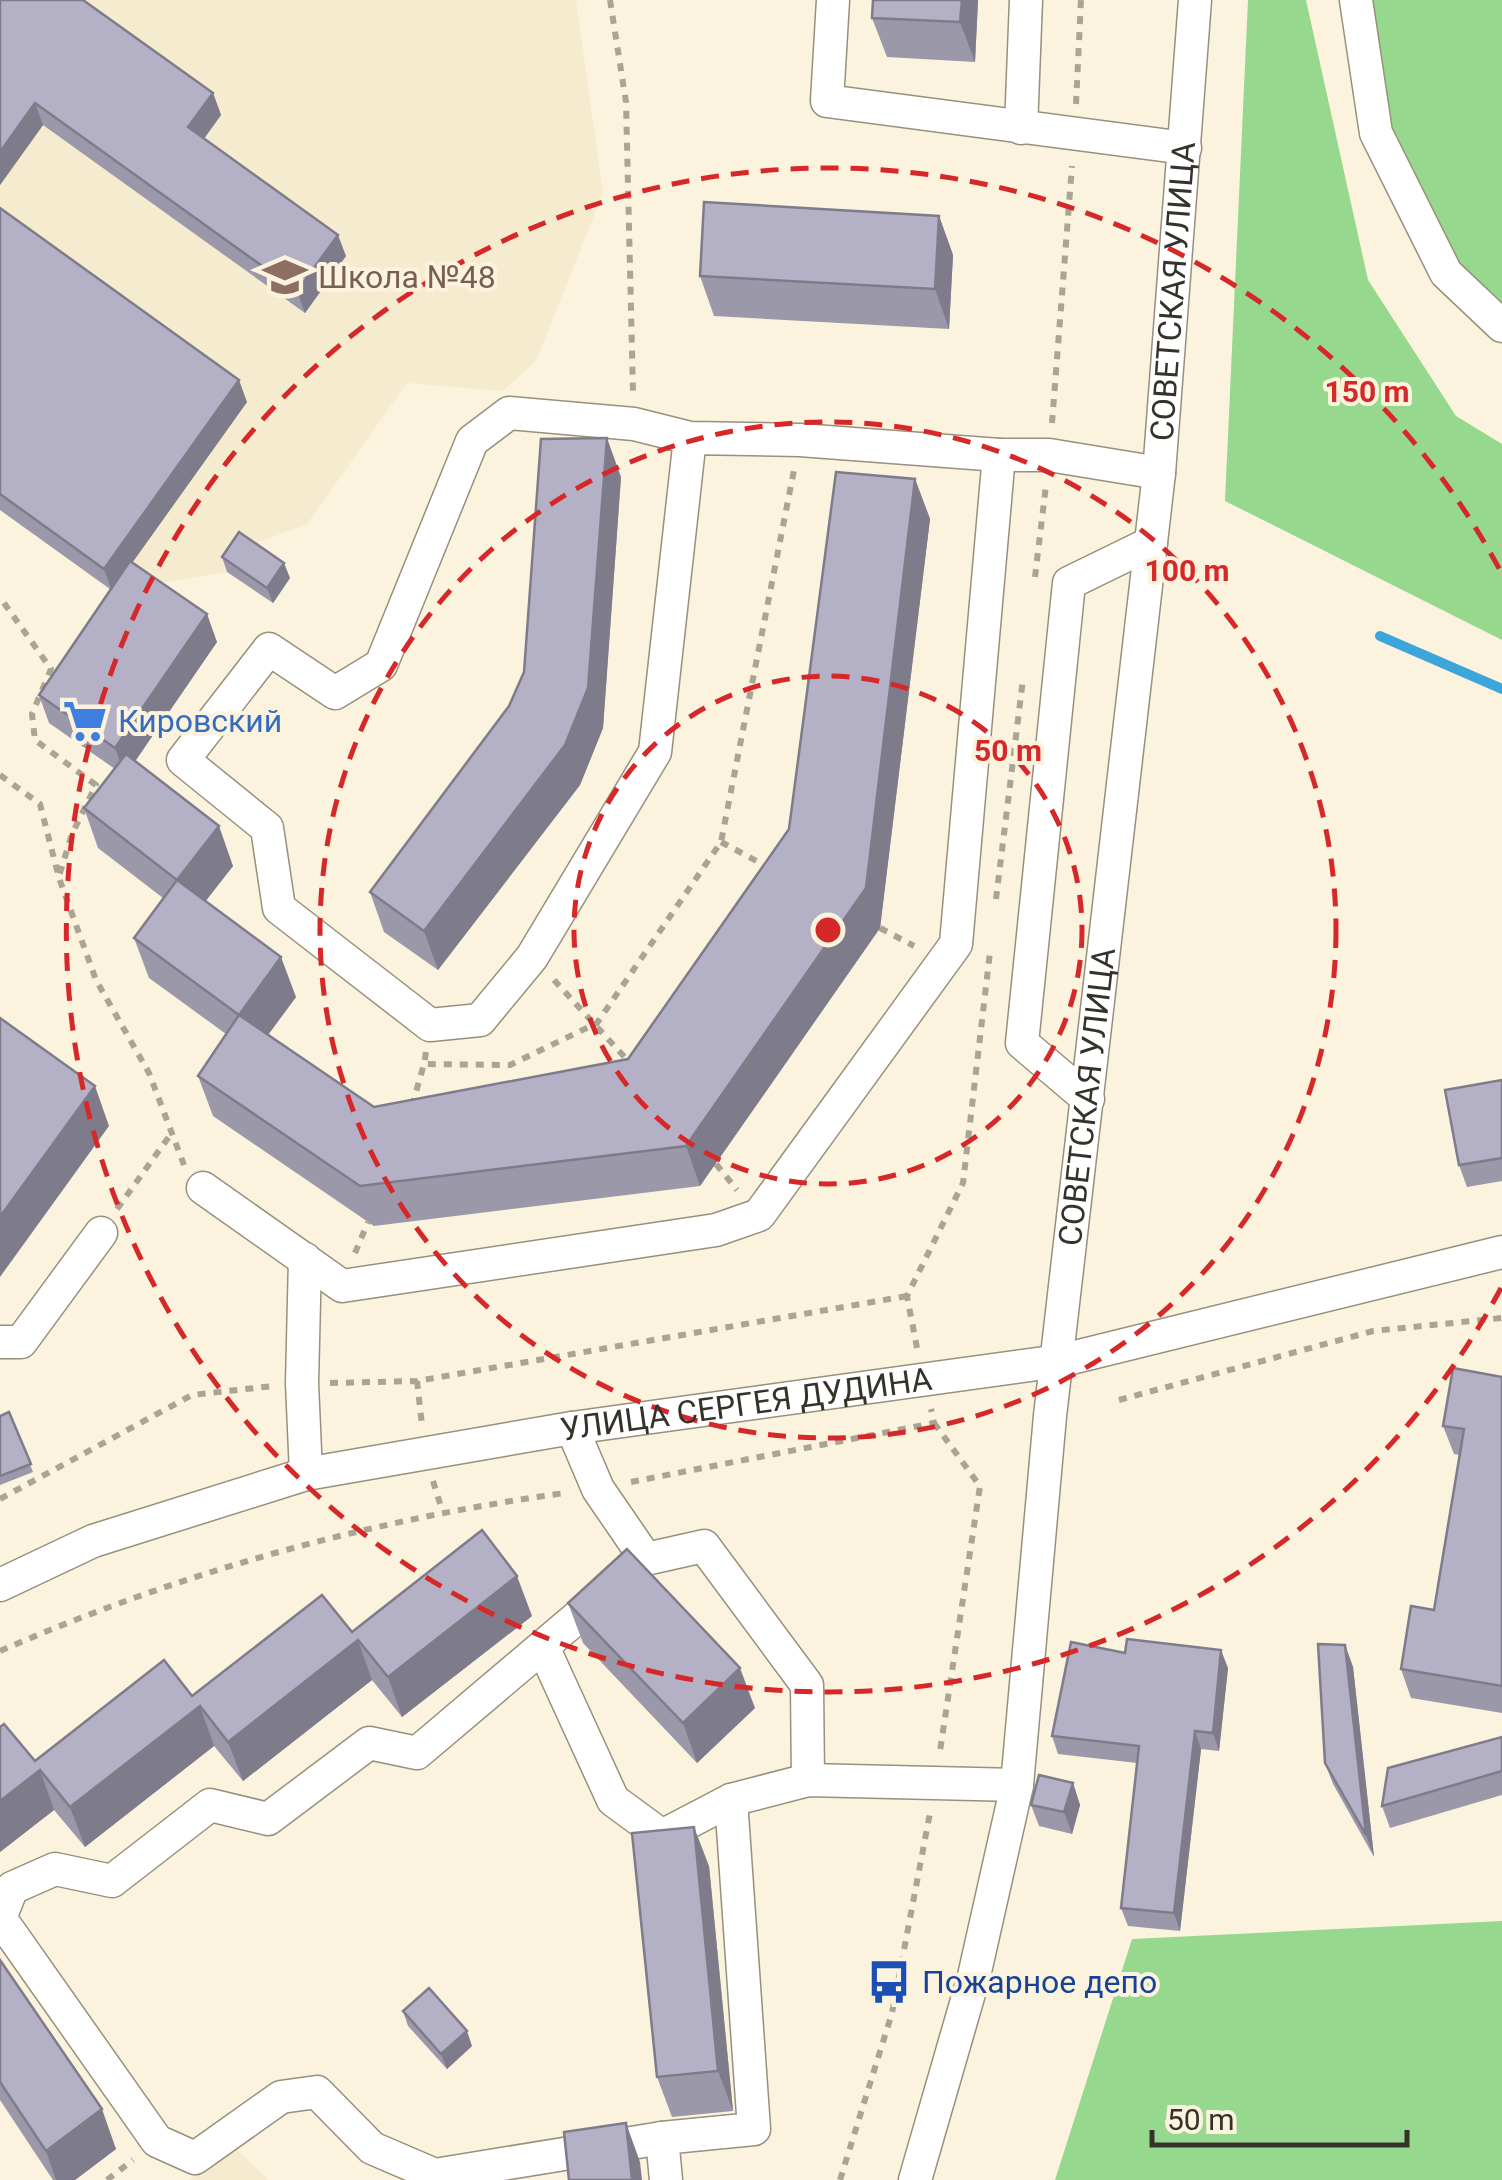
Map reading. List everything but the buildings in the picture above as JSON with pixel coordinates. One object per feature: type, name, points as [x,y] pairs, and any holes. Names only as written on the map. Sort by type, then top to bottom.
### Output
[{"type":"street","points":[[833,0],[827,100],[1186,148]]},
{"type":"street","points":[[1021,128],[1026,0]]},
{"type":"street","name":"СОВЕТСКАЯ УЛИЦА","points":[[915,2180],[974,1976],[1017,1785],[1059,1361],[1159,473],[1195,0]]},
{"type":"street","points":[[1356,0],[1376,133],[1446,273],[1502,326]]},
{"type":"street","points":[[690,438],[655,752],[532,958],[480,1020],[430,1025],[279,908],[267,828],[183,760],[270,649],[335,693],[382,665],[472,441],[509,413],[634,424],[690,438],[800,440],[999,456],[1049,455],[1159,473]]},
{"type":"street","points":[[203,1188],[342,1286],[716,1230],[759,1216],[956,944],[999,456]]},
{"type":"street","points":[[1088,1099],[1022,1042],[1068,583],[1151,543]]},
{"type":"street","points":[[0,1342],[21,1342],[101,1233]]},
{"type":"street","name":"УЛИЦА СЕРГЕЯ ДУДИНА","points":[[0,1585],[93,1541],[306,1474],[572,1428],[1059,1361],[1502,1252]]},
{"type":"street","points":[[305,1260],[302,1384],[306,1474]]},
{"type":"street","points":[[572,1428],[598,1489],[646,1559]]},
{"type":"street","points":[[731,1800],[754,2128],[662,2138],[435,2174],[372,2148],[317,2092],[281,2097],[195,2158],[157,2141],[0,1918],[12,1888],[55,1869],[112,1881],[210,1805],[268,1820],[369,1742],[417,1753],[646,1559],[704,1546],[807,1685],[808,1780]]},
{"type":"street","points":[[542,1647],[613,1800],[662,1836],[731,1800],[808,1780],[1017,1785]]},
{"type":"street","points":[[662,2138],[666,2180]]},
{"type":"path","points":[[610,0],[626,102],[634,424]]},
{"type":"path","points":[[1033,593],[1049,455],[1081,0]]},
{"type":"path","points":[[424,1064],[510,1064],[597,1023],[721,842],[800,440]]},
{"type":"path","points":[[1,604],[51,669],[32,714],[35,740],[96,785],[72,834],[59,878]]},
{"type":"path","points":[[996,908],[1024,671]]},
{"type":"path","points":[[0,775],[40,804],[59,878],[96,980],[149,1073],[188,1177],[203,1188]]},
{"type":"path","points":[[721,842],[780,874]]},
{"type":"path","points":[[0,1652],[96,1610],[226,1564],[442,1510],[598,1489],[934,1422],[907,1296],[963,1183],[991,947]]},
{"type":"path","points":[[532,958],[597,1023],[640,1074]]},
{"type":"path","points":[[410,1112],[430,1025]]},
{"type":"path","points":[[101,1233],[171,1132]]},
{"type":"path","points":[[0,1499],[192,1395],[302,1384],[417,1381],[907,1296]]},
{"type":"path","points":[[1120,1400],[1373,1331],[1502,1318]]},
{"type":"shaded area","name":"Школа №48","points":[[0,0],[576,0],[603,193],[536,361],[503,391],[407,383],[307,524],[245,547],[227,572],[112,591],[0,510]]},
{"type":"shaded area","points":[[236,2149],[269,2180],[189,2180]]},
{"type":"green space","points":[[1248,0],[1306,0],[1368,280],[1456,416],[1502,444],[1502,640],[1225,501]]},
{"type":"green space","points":[[1368,0],[1502,0],[1502,310],[1464,273],[1386,130]]},
{"type":"green space","points":[[1502,1921],[1502,2180],[1055,2180],[1132,1939]]},
{"type":"waterway","points":[[1380,636],[1502,689]]},
{"type":"place","name":"Школа №48","points":[[285,277]]},
{"type":"place","name":"Кировский","points":[[85,721]]},
{"type":"place","name":"Пожарное депо","points":[[889,1982]]}]
